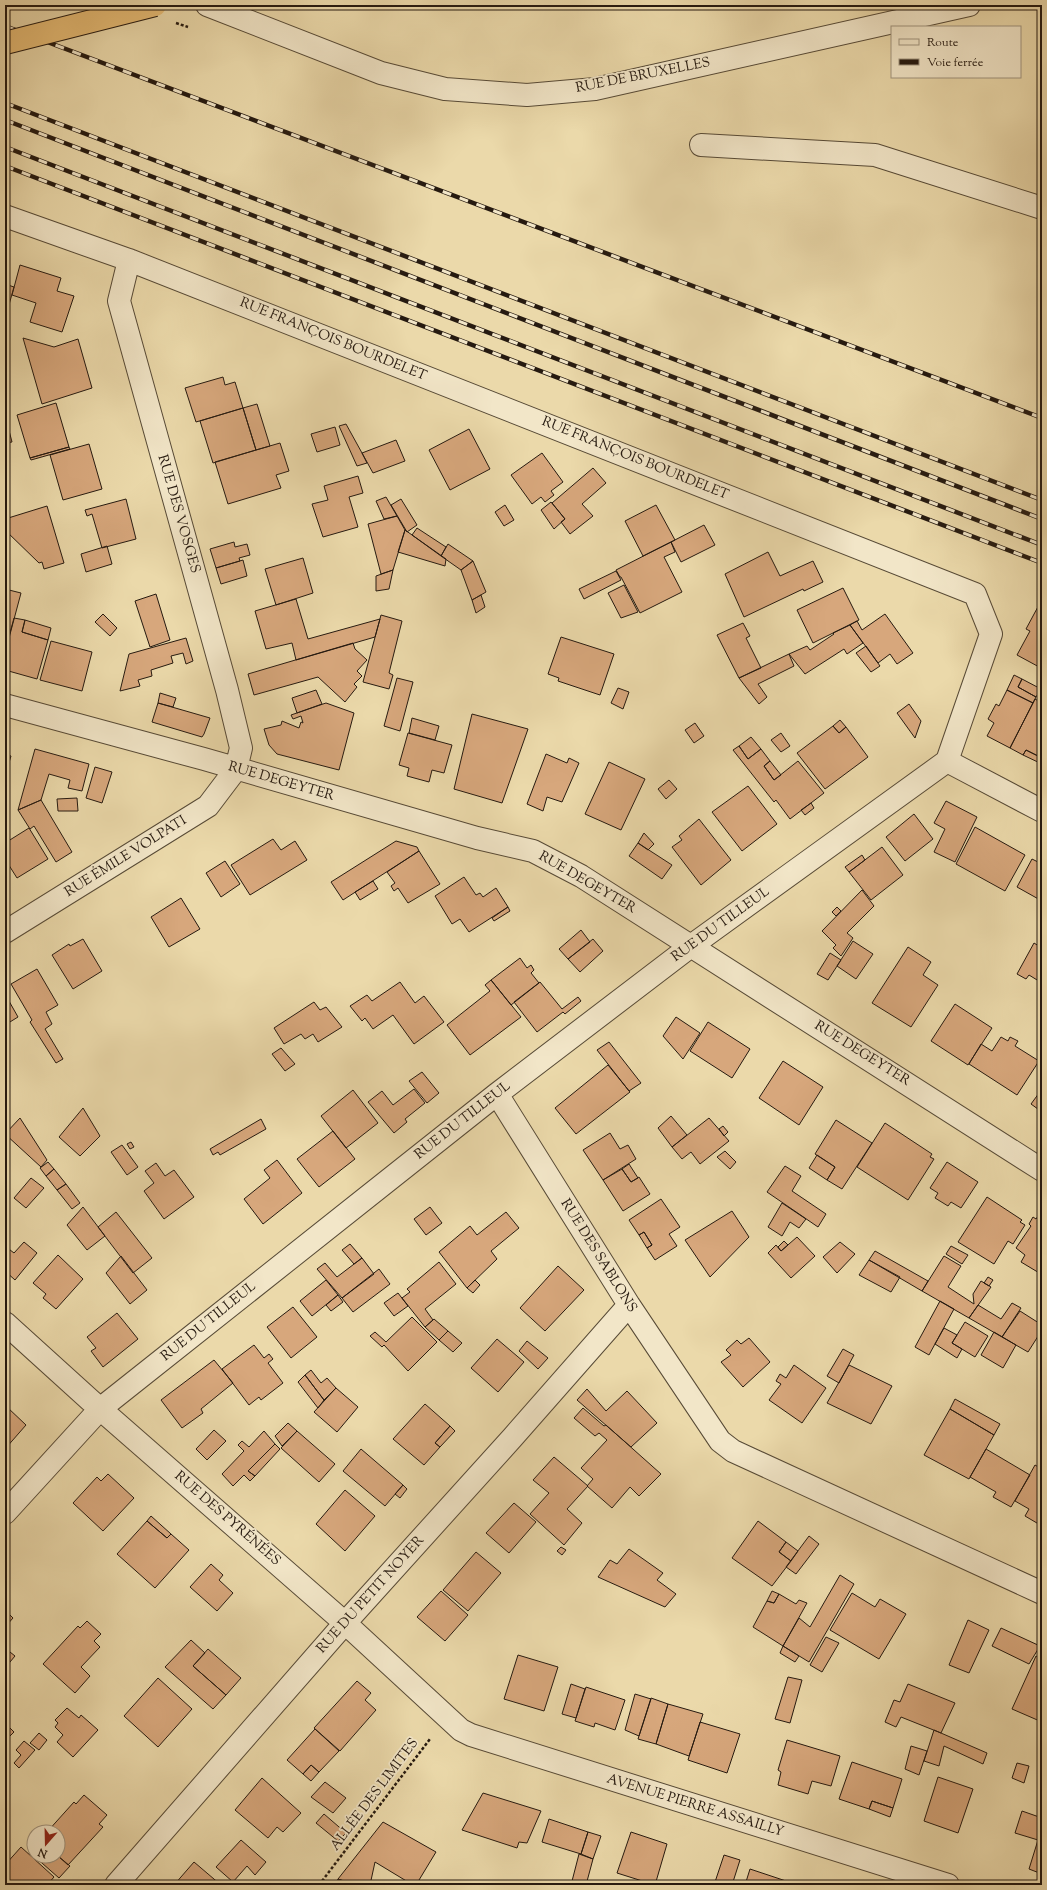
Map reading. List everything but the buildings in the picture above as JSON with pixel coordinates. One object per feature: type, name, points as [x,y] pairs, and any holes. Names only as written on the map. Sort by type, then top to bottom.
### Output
[{"type":"main road","points":[[5,43],[155,5]]},
{"type":"street","name":"RUE DE BRUXELLES","points":[[207,5],[289,39],[380,73],[445,89],[527,94],[595,89],[969,5]]},
{"type":"street","points":[[701,145],[875,155],[1042,208]]},
{"type":"street","name":"RUE FRANÇOIS BOURDELET","points":[[5,216],[129,260],[975,594],[991,634],[947,761]]},
{"type":"street","name":"RUE DES VOSGES","points":[[129,260],[119,301],[227,690],[241,748],[236,769]]},
{"type":"street","name":"RUE DEGEYTER","points":[[5,705],[204,759],[477,838],[532,851],[581,876],[1042,1170]]},
{"type":"street","points":[[947,761],[1042,811]]},
{"type":"street","name":"RUE DU TILLEUL","points":[[5,1512],[100,1409],[498,1094],[691,946],[947,761]]},
{"type":"street","name":"RUE ÉMILE VOLPATI","points":[[5,932],[208,806],[236,769]]},
{"type":"street","name":"RUE DES SABLONS","points":[[498,1094],[629,1306],[720,1441],[733,1451],[1042,1593]]},
{"type":"street","name":"RUE DU PETIT NOYER","points":[[116,1885],[345,1623],[629,1306]]},
{"type":"street","name":"RUE DES PYRÉNÉES","points":[[5,1323],[100,1409],[345,1623],[447,1717]]},
{"type":"street","name":"AVENUE PIERRE ASSAILLY","points":[[447,1717],[461,1730],[471,1735],[948,1885]]},
{"type":"path","name":"ALLÉE DES LIMITES","points":[[319,1885],[447,1717]]},
{"type":"railway","points":[[5,26],[1042,418]]},
{"type":"railway","points":[[5,103],[1042,500]]},
{"type":"railway","points":[[5,120],[1042,519]]},
{"type":"railway","points":[[5,147],[1042,545]]},
{"type":"railway","points":[[5,166],[1042,563]]}]
